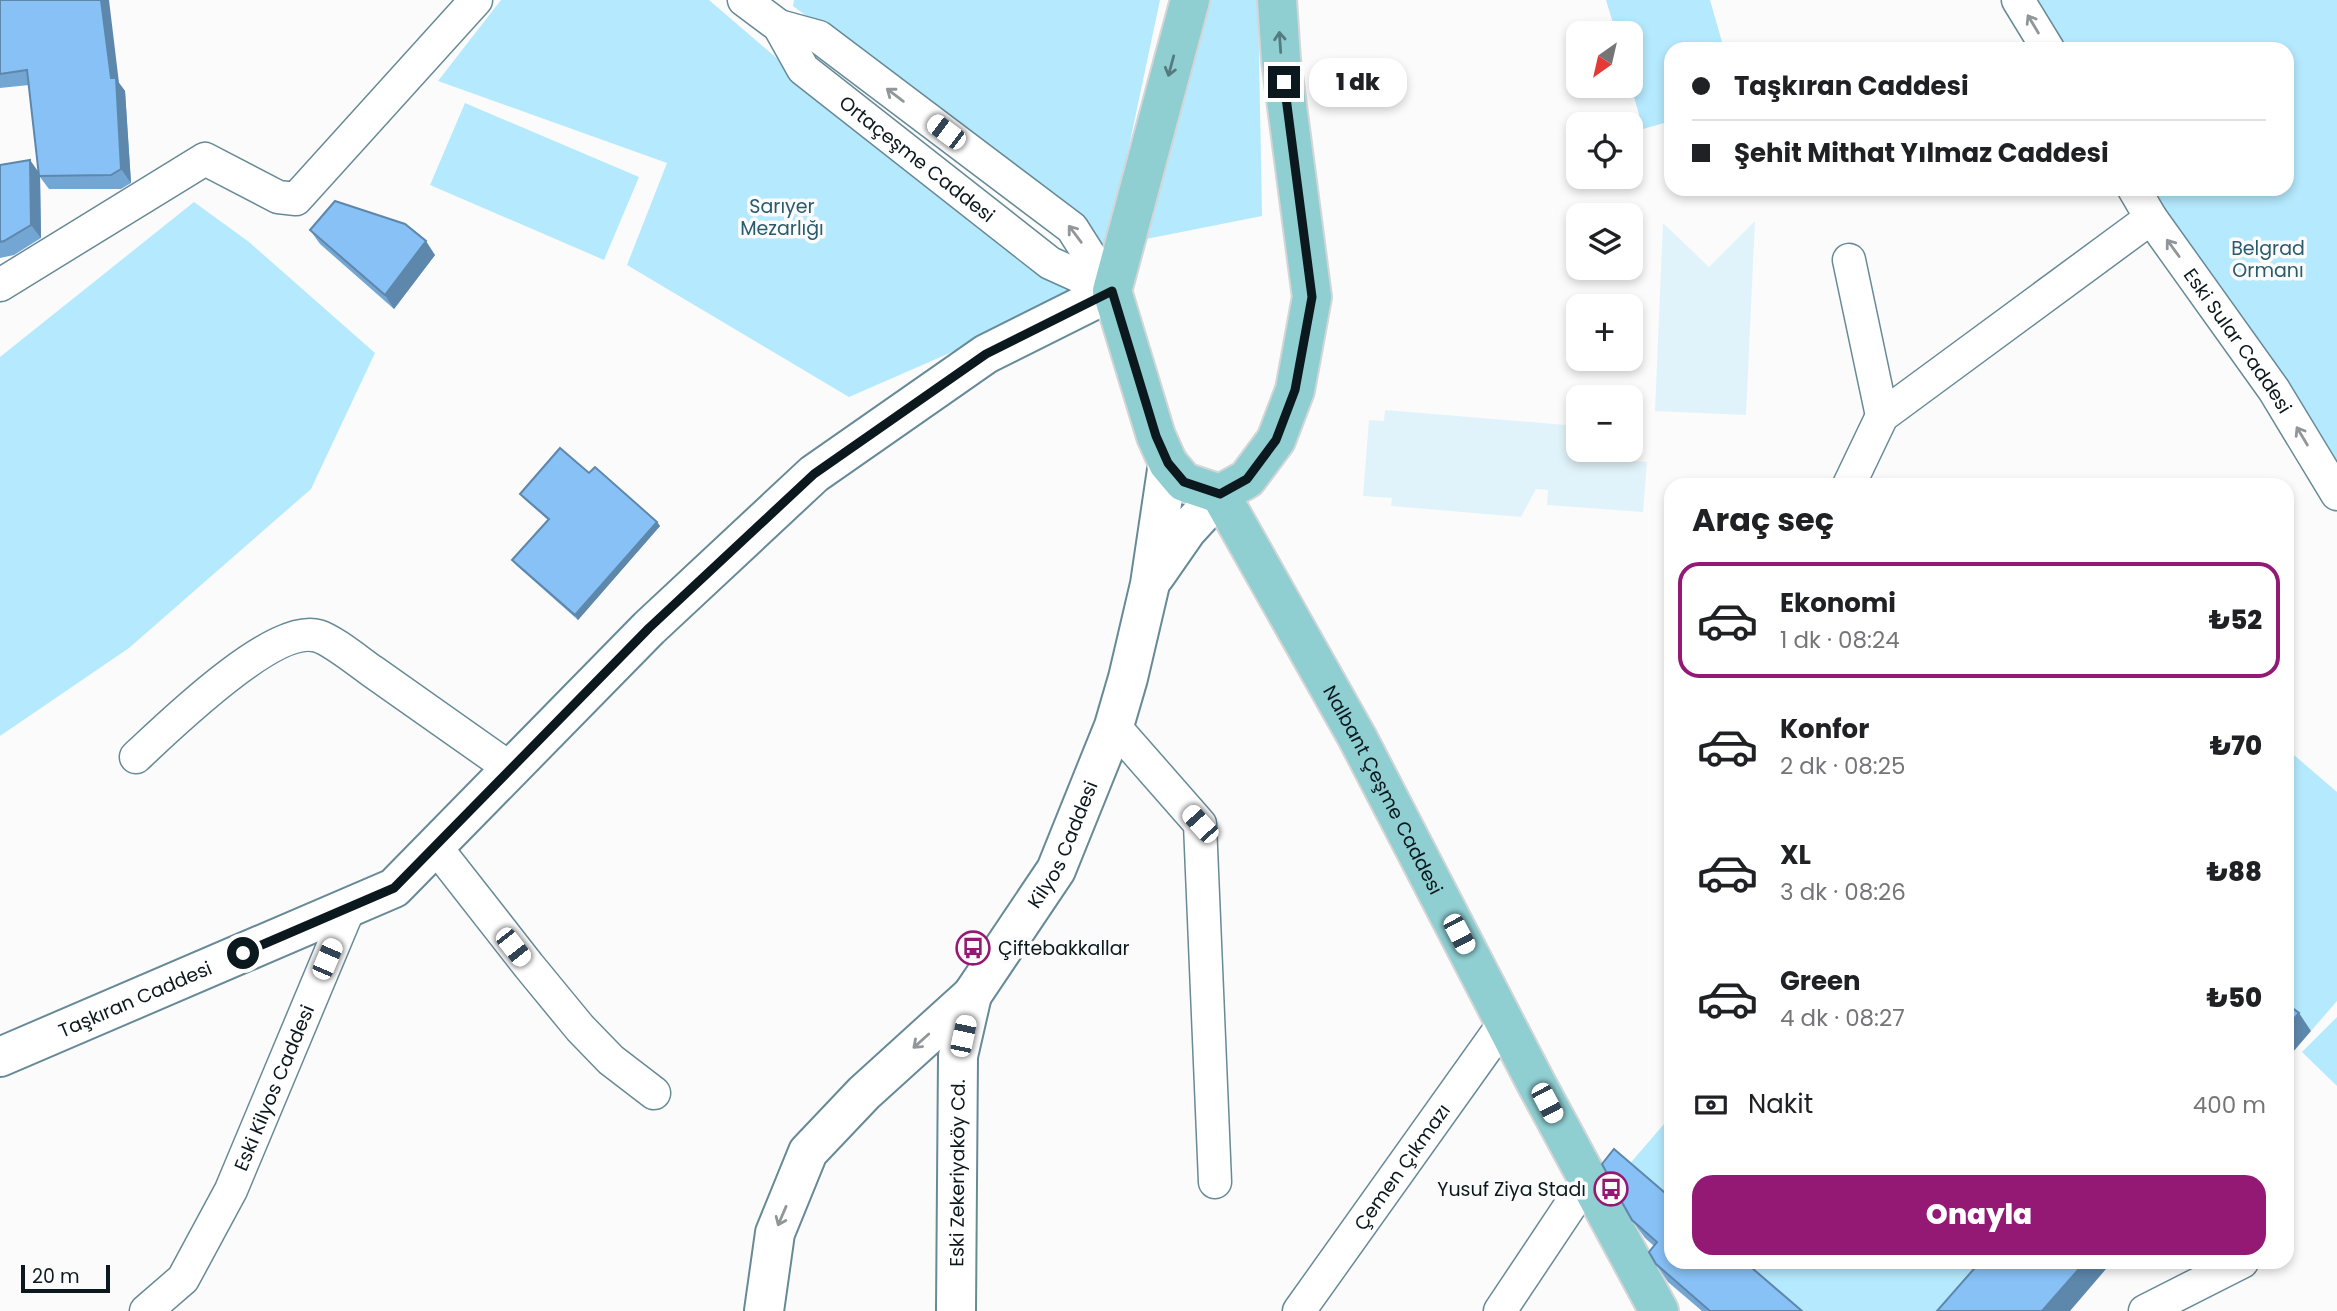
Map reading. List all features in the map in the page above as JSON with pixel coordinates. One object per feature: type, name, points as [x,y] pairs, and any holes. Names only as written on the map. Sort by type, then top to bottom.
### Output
[{"type":"main road","points":[[1190,0],[1112,291],[1156,436],[1168,463],[1184,482],[1220,494],[1247,479],[1276,440],[1295,390],[1312,297],[1281,60],[1277,0]]},
{"type":"main road","name":"Nalbant Çeşme Caddesi","points":[[1220,494],[1357,737],[1505,1023],[1659,1311]]},
{"type":"street","points":[[0,285],[205,159],[278,197],[296,199],[475,0]]},
{"type":"street","name":"Ortaçeşme Caddesi","points":[[744,0],[780,13],[803,69],[1050,263],[1112,291]]},
{"type":"street","points":[[2018,0],[2044,42]]},
{"type":"street","name":"Eski Sular Caddesi","points":[[2138,196],[2274,390],[2337,494]]},
{"type":"street","points":[[1852,478],[1882,416],[2151,218]]},
{"type":"street","points":[[1849,260],[1882,416]]},
{"type":"street","points":[[349,908],[394,888],[649,628],[814,474],[986,354],[1112,291]]},
{"type":"street","name":"Kilyos Caddesi","points":[[764,1311],[775,1233],[808,1152],[864,1093],[972,995],[1056,870],[1114,726],[1128,678],[1150,584],[1168,463]]},
{"type":"street","points":[[1150,584],[1187,530],[1220,494]]},
{"type":"street","points":[[136,757],[196,700],[260,655],[293,638],[317,635],[511,769]]},
{"type":"street","points":[[1114,726],[1200,824],[1215,1182]]},
{"type":"street","points":[[435,846],[528,967],[580,1028],[611,1060],[654,1093]]},
{"type":"street","name":"Taşkıran Caddesi","points":[[0,1057],[349,908]]},
{"type":"street","name":"Eski Kilyos Caddesi","points":[[146,1311],[183,1279],[230,1190],[349,908]]},
{"type":"street","name":"Eski Zekeriyaköy Cd.","points":[[956,1311],[958,1056],[972,995]]},
{"type":"street","name":"Çemen Çıkmazı","points":[[1299,1311],[1505,1023]]},
{"type":"street","points":[[1500,1311],[1588,1179]]},
{"type":"street","points":[[2145,1311],[2228,1269]]},
{"type":"shaded area","points":[[1755,221],[1746,415],[1655,411],[1663,223],[1709,267]]},
{"type":"shaded area","points":[[1385,410],[1566,425],[1566,462],[1647,462],[1643,512],[1547,505],[1548,490],[1536,489],[1521,517],[1391,506],[1392,498],[1363,496],[1369,420],[1384,421]]},
{"type":"green space","name":"Sarıyer Mezarlığı","points":[[501,0],[709,0],[821,96],[1090,292],[849,397],[627,265],[667,163],[438,81]]},
{"type":"green space","points":[[794,0],[1160,0],[1106,255],[1087,226],[793,6]]},
{"type":"green space","points":[[1186,0],[1258,0],[1262,216],[1131,242]]},
{"type":"green space","points":[[1606,0],[1710,0],[1722,42],[1664,42],[1664,123],[1643,129],[1643,112],[1638,112],[1634,98],[1643,98],[1643,21],[1612,21]]},
{"type":"green space","name":"Belgrad Ormanı","points":[[2023,0],[2337,0],[2337,496],[2146,196],[2294,196],[2294,42],[2050,42]]},
{"type":"green space","points":[[465,103],[639,177],[604,260],[430,185]]},
{"type":"green space","points":[[194,202],[249,242],[375,353],[311,489],[129,648],[0,736],[0,357]]},
{"type":"green space","points":[[2294,755],[2337,792],[2337,1001],[2311,1031],[2294,1017]]},
{"type":"green space","points":[[2337,1017],[2337,1086],[2302,1052]]},
{"type":"green space","points":[[1664,1124],[1664,1200],[1627,1167]]},
{"type":"green space","points":[[1745,1269],[2001,1269],[1965,1311],[1794,1311]]},
{"type":"building","points":[[0,0],[101,0],[111,78],[116,78],[121,169],[111,175],[39,176],[27,70],[0,74]]},
{"type":"building","points":[[30,160],[31,225],[0,242],[0,165]]},
{"type":"building","points":[[335,201],[405,224],[426,241],[385,295],[310,230]]},
{"type":"building","points":[[560,448],[589,473],[595,467],[657,522],[575,615],[512,560],[549,519],[520,494]]},
{"type":"building","points":[[1614,1149],[1664,1192],[1664,1269],[1753,1269],[1802,1311],[1710,1311],[1656,1264],[1649,1252],[1657,1242],[1632,1220],[1619,1197],[1623,1193],[1612,1183],[1602,1164]]},
{"type":"building","points":[[1974,1269],[2079,1269],[2042,1311],[1937,1311]]},
{"type":"place","name":"Çiftebakkallar","points":[[973,948]]},
{"type":"place","name":"Yusuf Ziya Stadı","points":[[1611,1189]]},
{"type":"route","points":[[243,953],[394,888],[649,628],[814,474],[986,354],[1112,291],[1156,436],[1168,463],[1184,482],[1220,494],[1247,479],[1276,440],[1295,390],[1312,297],[1284,82]]}]
